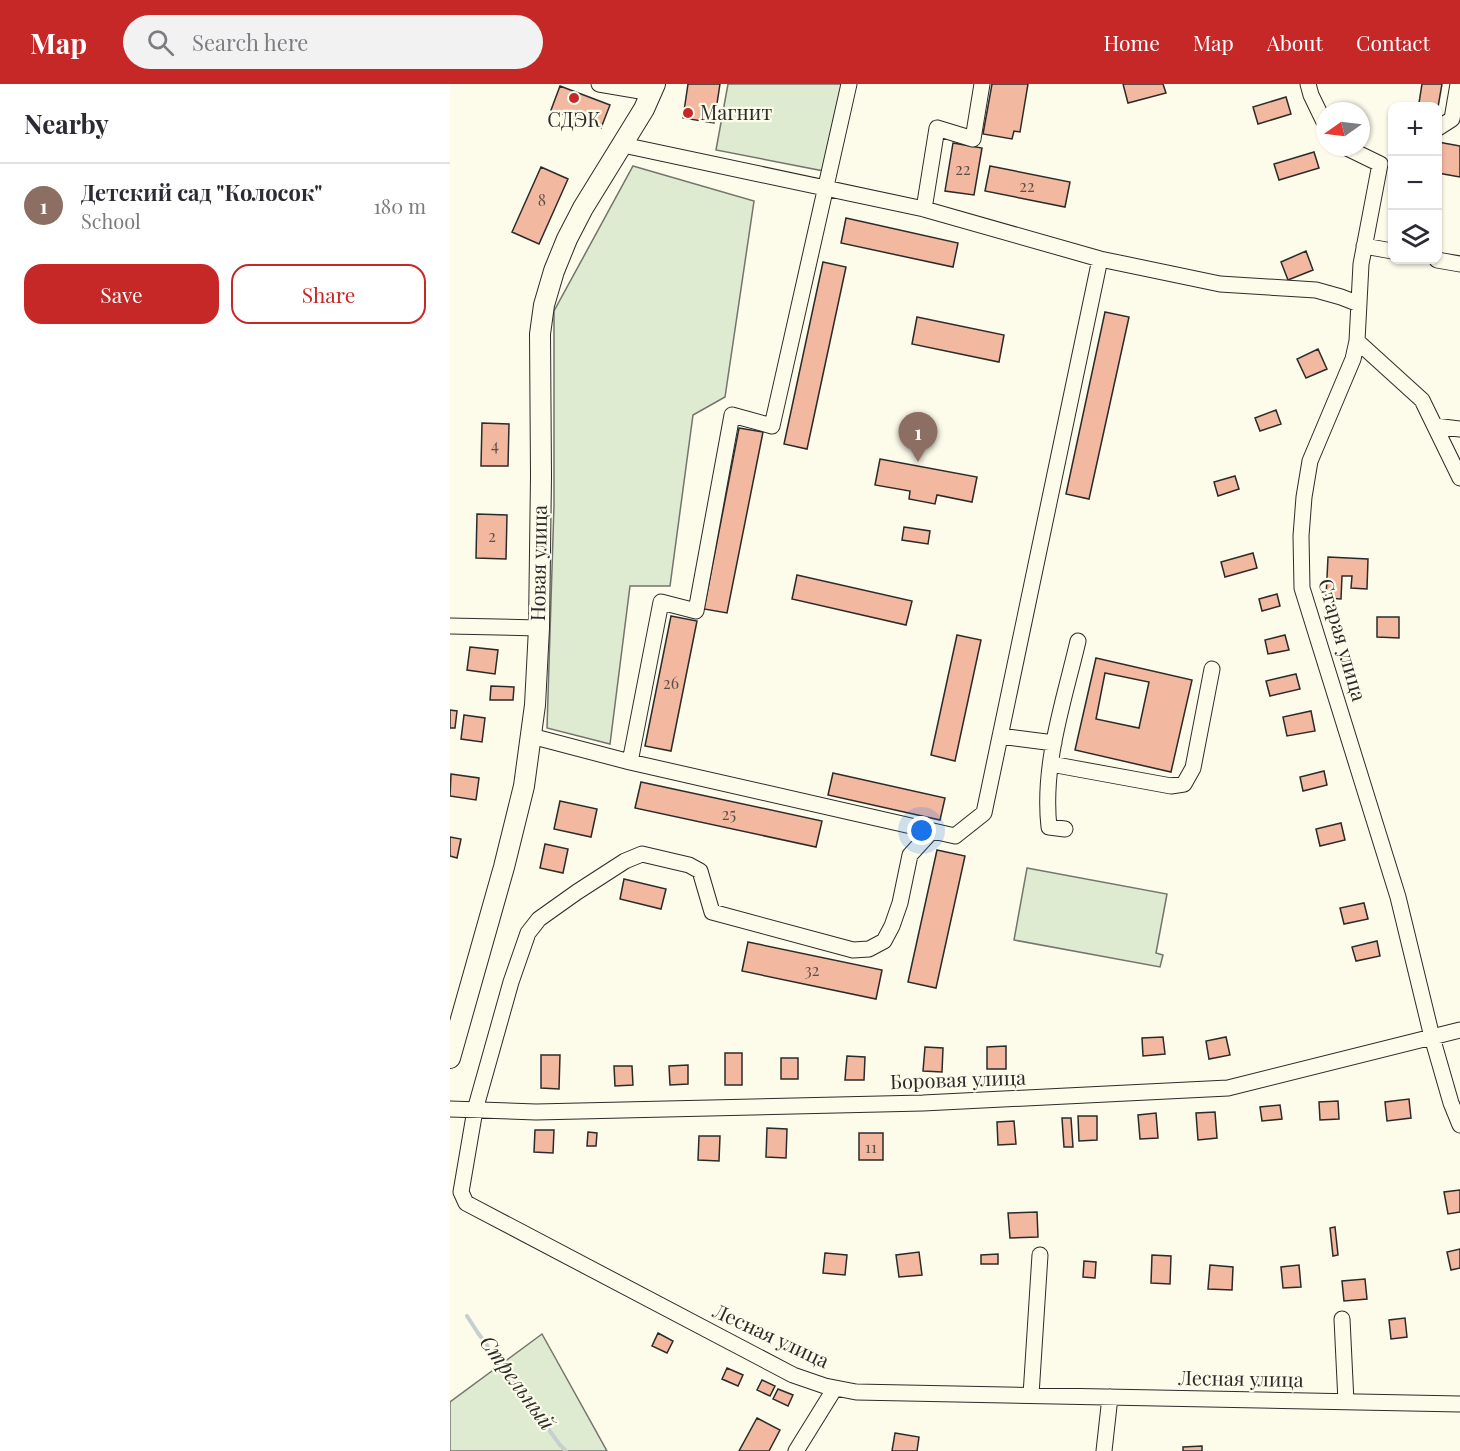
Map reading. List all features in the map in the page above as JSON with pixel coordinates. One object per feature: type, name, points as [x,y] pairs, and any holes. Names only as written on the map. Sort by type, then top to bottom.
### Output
[{"type":"main road","name":"Новая улица","points":[[450,1058],[504,867],[524,786],[535,705],[539,628],[540,334],[544,305],[567,239],[583,208],[644,109],[653,89]]},
{"type":"street","points":[[599,84],[653,89]]},
{"type":"street","points":[[630,762],[661,602],[696,610],[732,415],[772,426],[849,84]]},
{"type":"street","points":[[924,209],[937,128],[973,139],[982,84]]},
{"type":"street","points":[[1308,84],[1316,105]]},
{"type":"street","points":[[1442,125],[1452,119],[1458,84]]},
{"type":"street","points":[[623,145],[924,209],[1100,259],[1220,284],[1316,290],[1359,304]]},
{"type":"street","name":"Старая улица","points":[[1370,155],[1386,160],[1361,264],[1357,341],[1353,359],[1310,461],[1301,536],[1302,588],[1398,897],[1432,1037],[1451,1103],[1460,1125]]},
{"type":"street","points":[[1364,246],[1388,250]]},
{"type":"street","points":[[531,736],[630,762],[955,836],[984,813],[1100,259]]},
{"type":"street","points":[[1442,261],[1460,264]]},
{"type":"street","points":[[1357,341],[1422,400],[1460,478]]},
{"type":"street","points":[[1435,426],[1460,429]]},
{"type":"street","points":[[450,626],[539,628]]},
{"type":"street","points":[[1065,829],[1048,827],[1046,805],[1054,743],[1078,641]]},
{"type":"street","points":[[1051,764],[1172,786],[1184,784],[1193,768],[1212,669]]},
{"type":"street","points":[[1000,736],[1054,743]]},
{"type":"street","name":"Лесная улица","points":[[932,831],[910,855],[900,903],[884,941],[869,949],[853,950],[712,912],[700,871],[689,865],[642,854],[625,861],[539,919],[528,933],[511,982],[475,1110],[460,1192],[466,1203],[793,1375],[834,1388],[856,1392],[1460,1404]]},
{"type":"street","name":"Боровая улица","points":[[450,1109],[536,1112],[923,1103],[1228,1088],[1460,1030]]},
{"type":"street","points":[[1031,1395],[1040,1255]]},
{"type":"street","points":[[1342,1319],[1346,1402]]},
{"type":"street","points":[[796,1451],[834,1388]]},
{"type":"street","points":[[1104,1451],[1110,1397]]},
{"type":"green space","points":[[728,84],[847,84],[829,172],[716,150]]},
{"type":"green space","points":[[633,166],[754,201],[725,397],[693,415],[670,586],[630,586],[610,744],[547,728],[554,505],[554,311]]},
{"type":"green space","points":[[1027,868],[1167,894],[1156,953],[1163,955],[1160,967],[1014,940]]},
{"type":"green space","points":[[542,1334],[607,1451],[450,1451],[450,1402]]},
{"type":"building","points":[[688,84],[720,84],[714,123],[683,118]]},
{"type":"building","points":[[992,84],[1028,84],[1020,132],[1014,131],[1012,139],[983,134]]},
{"type":"building","points":[[1123,84],[1163,84],[1166,93],[1128,103]]},
{"type":"building","points":[[1422,84],[1442,84],[1439,102],[1419,102]]},
{"type":"building","points":[[560,86],[610,105],[601,128],[551,110]]},
{"type":"building","points":[[1286,97],[1291,114],[1258,124],[1253,107]]},
{"type":"building","points":[[953,143],[982,148],[974,195],[945,191]]},
{"type":"building","points":[[1442,143],[1460,146],[1460,177],[1442,174]]},
{"type":"building","points":[[1314,152],[1319,168],[1279,180],[1274,164]]},
{"type":"building","points":[[990,166],[1070,182],[1065,207],[985,191]]},
{"type":"building","points":[[541,167],[568,179],[539,244],[512,232]]},
{"type":"building","points":[[846,218],[958,243],[953,267],[841,243]]},
{"type":"building","points":[[1306,251],[1313,270],[1288,280],[1281,262]]},
{"type":"building","points":[[823,262],[846,267],[807,449],[784,444]]},
{"type":"building","points":[[1105,312],[1129,317],[1089,499],[1066,494]]},
{"type":"building","points":[[917,317],[1004,335],[999,362],[912,344]]},
{"type":"building","points":[[1318,349],[1327,369],[1306,378],[1297,359]]},
{"type":"building","points":[[1276,410],[1281,424],[1260,431],[1255,418]]},
{"type":"building","points":[[482,423],[509,424],[508,466],[481,466]]},
{"type":"building","points":[[739,428],[763,432],[727,613],[704,609]]},
{"type":"building","points":[[880,459],[977,477],[972,502],[937,495],[935,504],[909,499],[910,491],[875,485]]},
{"type":"building","points":[[1235,476],[1239,489],[1218,496],[1214,482]]},
{"type":"building","points":[[477,514],[507,515],[506,559],[476,558]]},
{"type":"building","points":[[904,527],[930,531],[928,544],[902,540]]},
{"type":"building","points":[[1253,553],[1257,568],[1225,577],[1221,562]]},
{"type":"building","points":[[1328,557],[1368,559],[1367,589],[1351,588],[1352,576],[1342,576],[1341,599],[1326,598]]},
{"type":"building","points":[[797,575],[912,601],[906,625],[792,599]]},
{"type":"building","points":[[1277,594],[1280,606],[1262,611],[1259,599]]},
{"type":"building","points":[[671,616],[697,621],[671,751],[645,746]]},
{"type":"building","points":[[1377,617],[1399,617],[1399,638],[1377,637]]},
{"type":"building","points":[[957,635],[981,640],[955,761],[931,755]]},
{"type":"building","points":[[1285,635],[1289,650],[1268,654],[1265,640]]},
{"type":"building","points":[[470,647],[498,650],[495,674],[467,670]]},
{"type":"building","points":[[1096,658],[1192,680],[1171,772],[1075,750]],"holes":[[[1105,673],[1149,682],[1139,728],[1096,719]]]},
{"type":"building","points":[[1296,674],[1300,689],[1270,696],[1266,681]]},
{"type":"building","points":[[491,686],[514,687],[513,700],[490,700]]},
{"type":"building","points":[[450,710],[457,711],[455,728],[450,728]]},
{"type":"building","points":[[1311,711],[1315,731],[1287,736],[1283,717]]},
{"type":"building","points":[[464,715],[485,718],[482,742],[461,739]]},
{"type":"building","points":[[1324,771],[1327,785],[1303,791],[1300,777]]},
{"type":"building","points":[[833,773],[945,798],[940,820],[828,795]]},
{"type":"building","points":[[451,774],[479,778],[476,800],[450,796]]},
{"type":"building","points":[[641,782],[822,821],[816,847],[635,808]]},
{"type":"building","points":[[560,801],[597,809],[591,837],[554,829]]},
{"type":"building","points":[[1341,823],[1345,840],[1320,846],[1316,829]]},
{"type":"building","points":[[450,837],[461,839],[457,858],[450,856]]},
{"type":"building","points":[[545,844],[568,849],[563,873],[540,868]]},
{"type":"building","points":[[937,850],[965,856],[936,988],[908,982]]},
{"type":"building","points":[[624,879],[666,889],[661,909],[620,899]]},
{"type":"building","points":[[1364,903],[1368,919],[1344,924],[1340,908]]},
{"type":"building","points":[[1377,941],[1380,956],[1356,961],[1352,947]]},
{"type":"building","points":[[748,942],[882,970],[876,999],[742,971]]},
{"type":"building","points":[[1163,1037],[1165,1054],[1143,1056],[1142,1038]]},
{"type":"building","points":[[1226,1037],[1230,1055],[1209,1059],[1206,1041]]},
{"type":"building","points":[[1006,1046],[1006,1069],[987,1069],[987,1047]]},
{"type":"building","points":[[925,1047],[943,1048],[942,1072],[923,1071]]},
{"type":"building","points":[[725,1053],[742,1053],[742,1085],[725,1085]]},
{"type":"building","points":[[541,1055],[560,1055],[559,1089],[541,1088]]},
{"type":"building","points":[[847,1056],[865,1057],[864,1080],[845,1080]]},
{"type":"building","points":[[781,1058],[798,1058],[798,1079],[781,1079]]},
{"type":"building","points":[[688,1065],[688,1084],[670,1085],[669,1066]]},
{"type":"building","points":[[614,1066],[632,1066],[633,1085],[615,1086]]},
{"type":"building","points":[[1409,1099],[1411,1118],[1387,1121],[1385,1102]]},
{"type":"building","points":[[1338,1101],[1339,1119],[1320,1120],[1319,1102]]},
{"type":"building","points":[[1280,1105],[1282,1119],[1262,1121],[1260,1107]]},
{"type":"building","points":[[1215,1112],[1217,1138],[1198,1140],[1196,1113]]},
{"type":"building","points":[[1156,1113],[1158,1138],[1140,1139],[1138,1115]]},
{"type":"building","points":[[1078,1116],[1097,1116],[1097,1140],[1079,1141]]},
{"type":"building","points":[[1062,1118],[1071,1118],[1073,1147],[1064,1147]]},
{"type":"building","points":[[1014,1121],[1016,1144],[998,1145],[997,1122]]},
{"type":"building","points":[[767,1128],[787,1129],[786,1158],[766,1157]]},
{"type":"building","points":[[535,1130],[554,1130],[553,1153],[534,1152]]},
{"type":"building","points":[[588,1132],[597,1133],[596,1146],[587,1146]]},
{"type":"building","points":[[859,1133],[883,1133],[883,1160],[859,1160]]},
{"type":"building","points":[[699,1136],[720,1136],[719,1161],[698,1160]]},
{"type":"building","points":[[1460,1190],[1460,1212],[1448,1214],[1444,1192]]},
{"type":"building","points":[[1037,1212],[1038,1237],[1010,1238],[1008,1213]]},
{"type":"building","points":[[1335,1227],[1338,1255],[1333,1256],[1330,1228]]},
{"type":"building","points":[[1460,1249],[1460,1268],[1451,1270],[1447,1252]]},
{"type":"building","points":[[919,1252],[922,1275],[899,1277],[896,1255]]},
{"type":"building","points":[[825,1253],[847,1255],[845,1275],[823,1273]]},
{"type":"building","points":[[998,1254],[998,1264],[981,1264],[981,1255]]},
{"type":"building","points":[[1152,1255],[1171,1256],[1170,1284],[1151,1283]]},
{"type":"building","points":[[1084,1261],[1096,1262],[1095,1278],[1083,1277]]},
{"type":"building","points":[[1210,1265],[1233,1267],[1232,1290],[1208,1289]]},
{"type":"building","points":[[1299,1265],[1301,1287],[1283,1288],[1281,1267]]},
{"type":"building","points":[[1365,1279],[1367,1299],[1344,1301],[1342,1281]]},
{"type":"building","points":[[1405,1318],[1407,1337],[1391,1339],[1389,1320]]},
{"type":"building","points":[[658,1333],[673,1341],[667,1353],[652,1346]]},
{"type":"building","points":[[727,1368],[743,1375],[738,1386],[722,1379]]},
{"type":"building","points":[[762,1380],[775,1386],[770,1396],[757,1390]]},
{"type":"building","points":[[778,1389],[793,1395],[788,1406],[773,1399]]},
{"type":"building","points":[[757,1418],[780,1430],[769,1451],[739,1451]]},
{"type":"building","points":[[895,1433],[919,1437],[917,1451],[892,1451]]},
{"type":"building","points":[[1202,1446],[1202,1451],[1183,1451],[1183,1447]]},
{"type":"waterway","name":"Стрельный","points":[[467,1316],[566,1451]]},
{"type":"place","name":"СДЭК","points":[[574,98]]},
{"type":"place","name":"Магнит","points":[[688,113]]},
{"type":"place","name":"Детский сад \"Колосок\"","points":[[918,462]]}]
